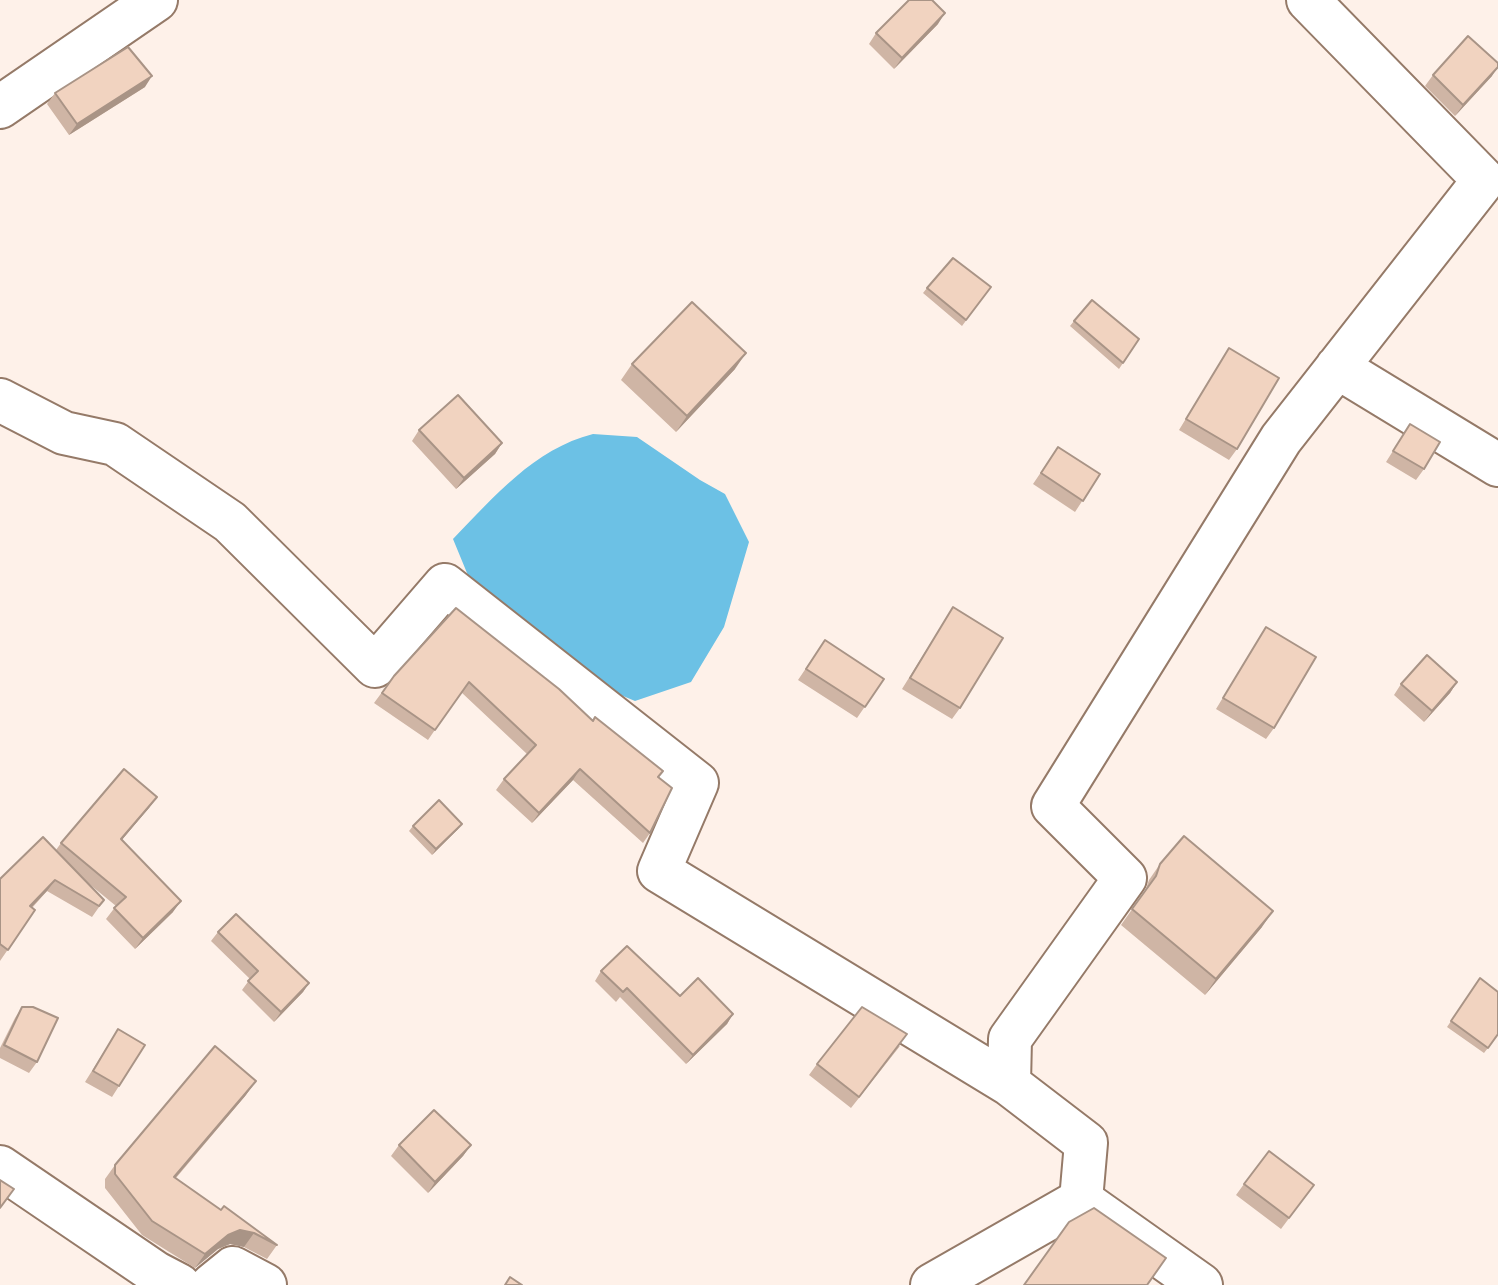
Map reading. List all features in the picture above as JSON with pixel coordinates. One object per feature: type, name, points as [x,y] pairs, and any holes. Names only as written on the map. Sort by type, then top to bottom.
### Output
[{"type":"street","points":[[0,107],[156,0]]},
{"type":"street","points":[[1009,1084],[1010,1039],[1125,878],[1053,806],[1281,439],[1491,172],[1308,0]]},
{"type":"street","points":[[1337,367],[1498,465]]},
{"type":"street","points":[[0,400],[64,433],[115,444],[230,522],[375,666],[445,585],[697,783],[659,871],[1009,1084],[1086,1143],[1081,1200]]},
{"type":"street","points":[[0,1167],[156,1273],[179,1285]]},
{"type":"street","points":[[932,1285],[1081,1200]]},
{"type":"street","points":[[1081,1200],[1201,1285]]},
{"type":"street","points":[[212,1285],[233,1268],[265,1285]]},
{"type":"water","points":[[593,434],[637,437],[725,494],[749,542],[724,627],[691,682],[635,701],[573,675],[474,590],[453,539],[516,476],[552,451]]},
{"type":"building","points":[[909,0],[932,0],[945,13],[902,58],[876,33]]},
{"type":"building","points":[[1468,36],[1498,63],[1498,67],[1463,105],[1433,75]]},
{"type":"building","points":[[128,47],[152,76],[77,124],[55,93]]},
{"type":"building","points":[[953,258],[991,287],[966,320],[927,288]]},
{"type":"building","points":[[1092,300],[1139,339],[1123,363],[1074,321]]},
{"type":"building","points":[[692,302],[746,353],[687,416],[632,364]]},
{"type":"building","points":[[1229,348],[1279,378],[1237,449],[1186,419]]},
{"type":"building","points":[[458,395],[502,443],[464,478],[419,430]]},
{"type":"building","points":[[1410,424],[1440,442],[1424,469],[1393,451]]},
{"type":"building","points":[[1058,447],[1100,474],[1083,501],[1041,473]]},
{"type":"building","points":[[953,607],[1003,638],[960,708],[910,678]]},
{"type":"building","points":[[456,608],[559,689],[593,721],[595,717],[663,771],[658,777],[672,788],[650,833],[580,769],[539,813],[504,779],[536,745],[469,682],[435,730],[382,693]]},
{"type":"building","points":[[1266,627],[1316,657],[1274,728],[1223,698]]},
{"type":"building","points":[[825,640],[884,679],[865,707],[806,669]]},
{"type":"building","points":[[1427,655],[1457,682],[1432,711],[1401,684]]},
{"type":"building","points":[[124,769],[157,797],[121,839],[181,901],[143,938],[114,908],[126,897],[61,843]]},
{"type":"building","points":[[439,800],[462,824],[436,849],[413,826]]},
{"type":"building","points":[[1184,836],[1273,911],[1216,979],[1132,909],[1156,876],[1160,864]]},
{"type":"building","points":[[43,837],[104,900],[99,906],[55,880],[30,906],[35,910],[8,950],[0,944],[0,879]]},
{"type":"building","points":[[236,914],[309,983],[281,1012],[248,981],[258,971],[218,932]]},
{"type":"building","points":[[627,946],[680,996],[698,978],[733,1014],[693,1055],[627,988],[623,992],[601,971]]},
{"type":"building","points":[[1480,978],[1498,992],[1498,1034],[1488,1048],[1451,1021]]},
{"type":"building","points":[[22,1007],[33,1007],[58,1018],[37,1062],[4,1045]]},
{"type":"building","points":[[862,1007],[907,1034],[859,1097],[817,1064]]},
{"type":"building","points":[[118,1029],[145,1045],[119,1086],[93,1071]]},
{"type":"building","points":[[215,1046],[256,1081],[174,1177],[221,1210],[224,1206],[277,1245],[254,1233],[240,1230],[228,1235],[205,1254],[152,1221],[115,1174],[115,1165]]},
{"type":"building","points":[[434,1110],[471,1145],[435,1182],[399,1145]]},
{"type":"building","points":[[1269,1151],[1314,1185],[1289,1218],[1244,1184]]},
{"type":"building","points":[[0,1180],[14,1189],[0,1208]]},
{"type":"building","points":[[1094,1208],[1166,1258],[1147,1285],[1024,1285],[1069,1222]]},
{"type":"building","points":[[510,1277],[522,1285],[505,1285]]}]
